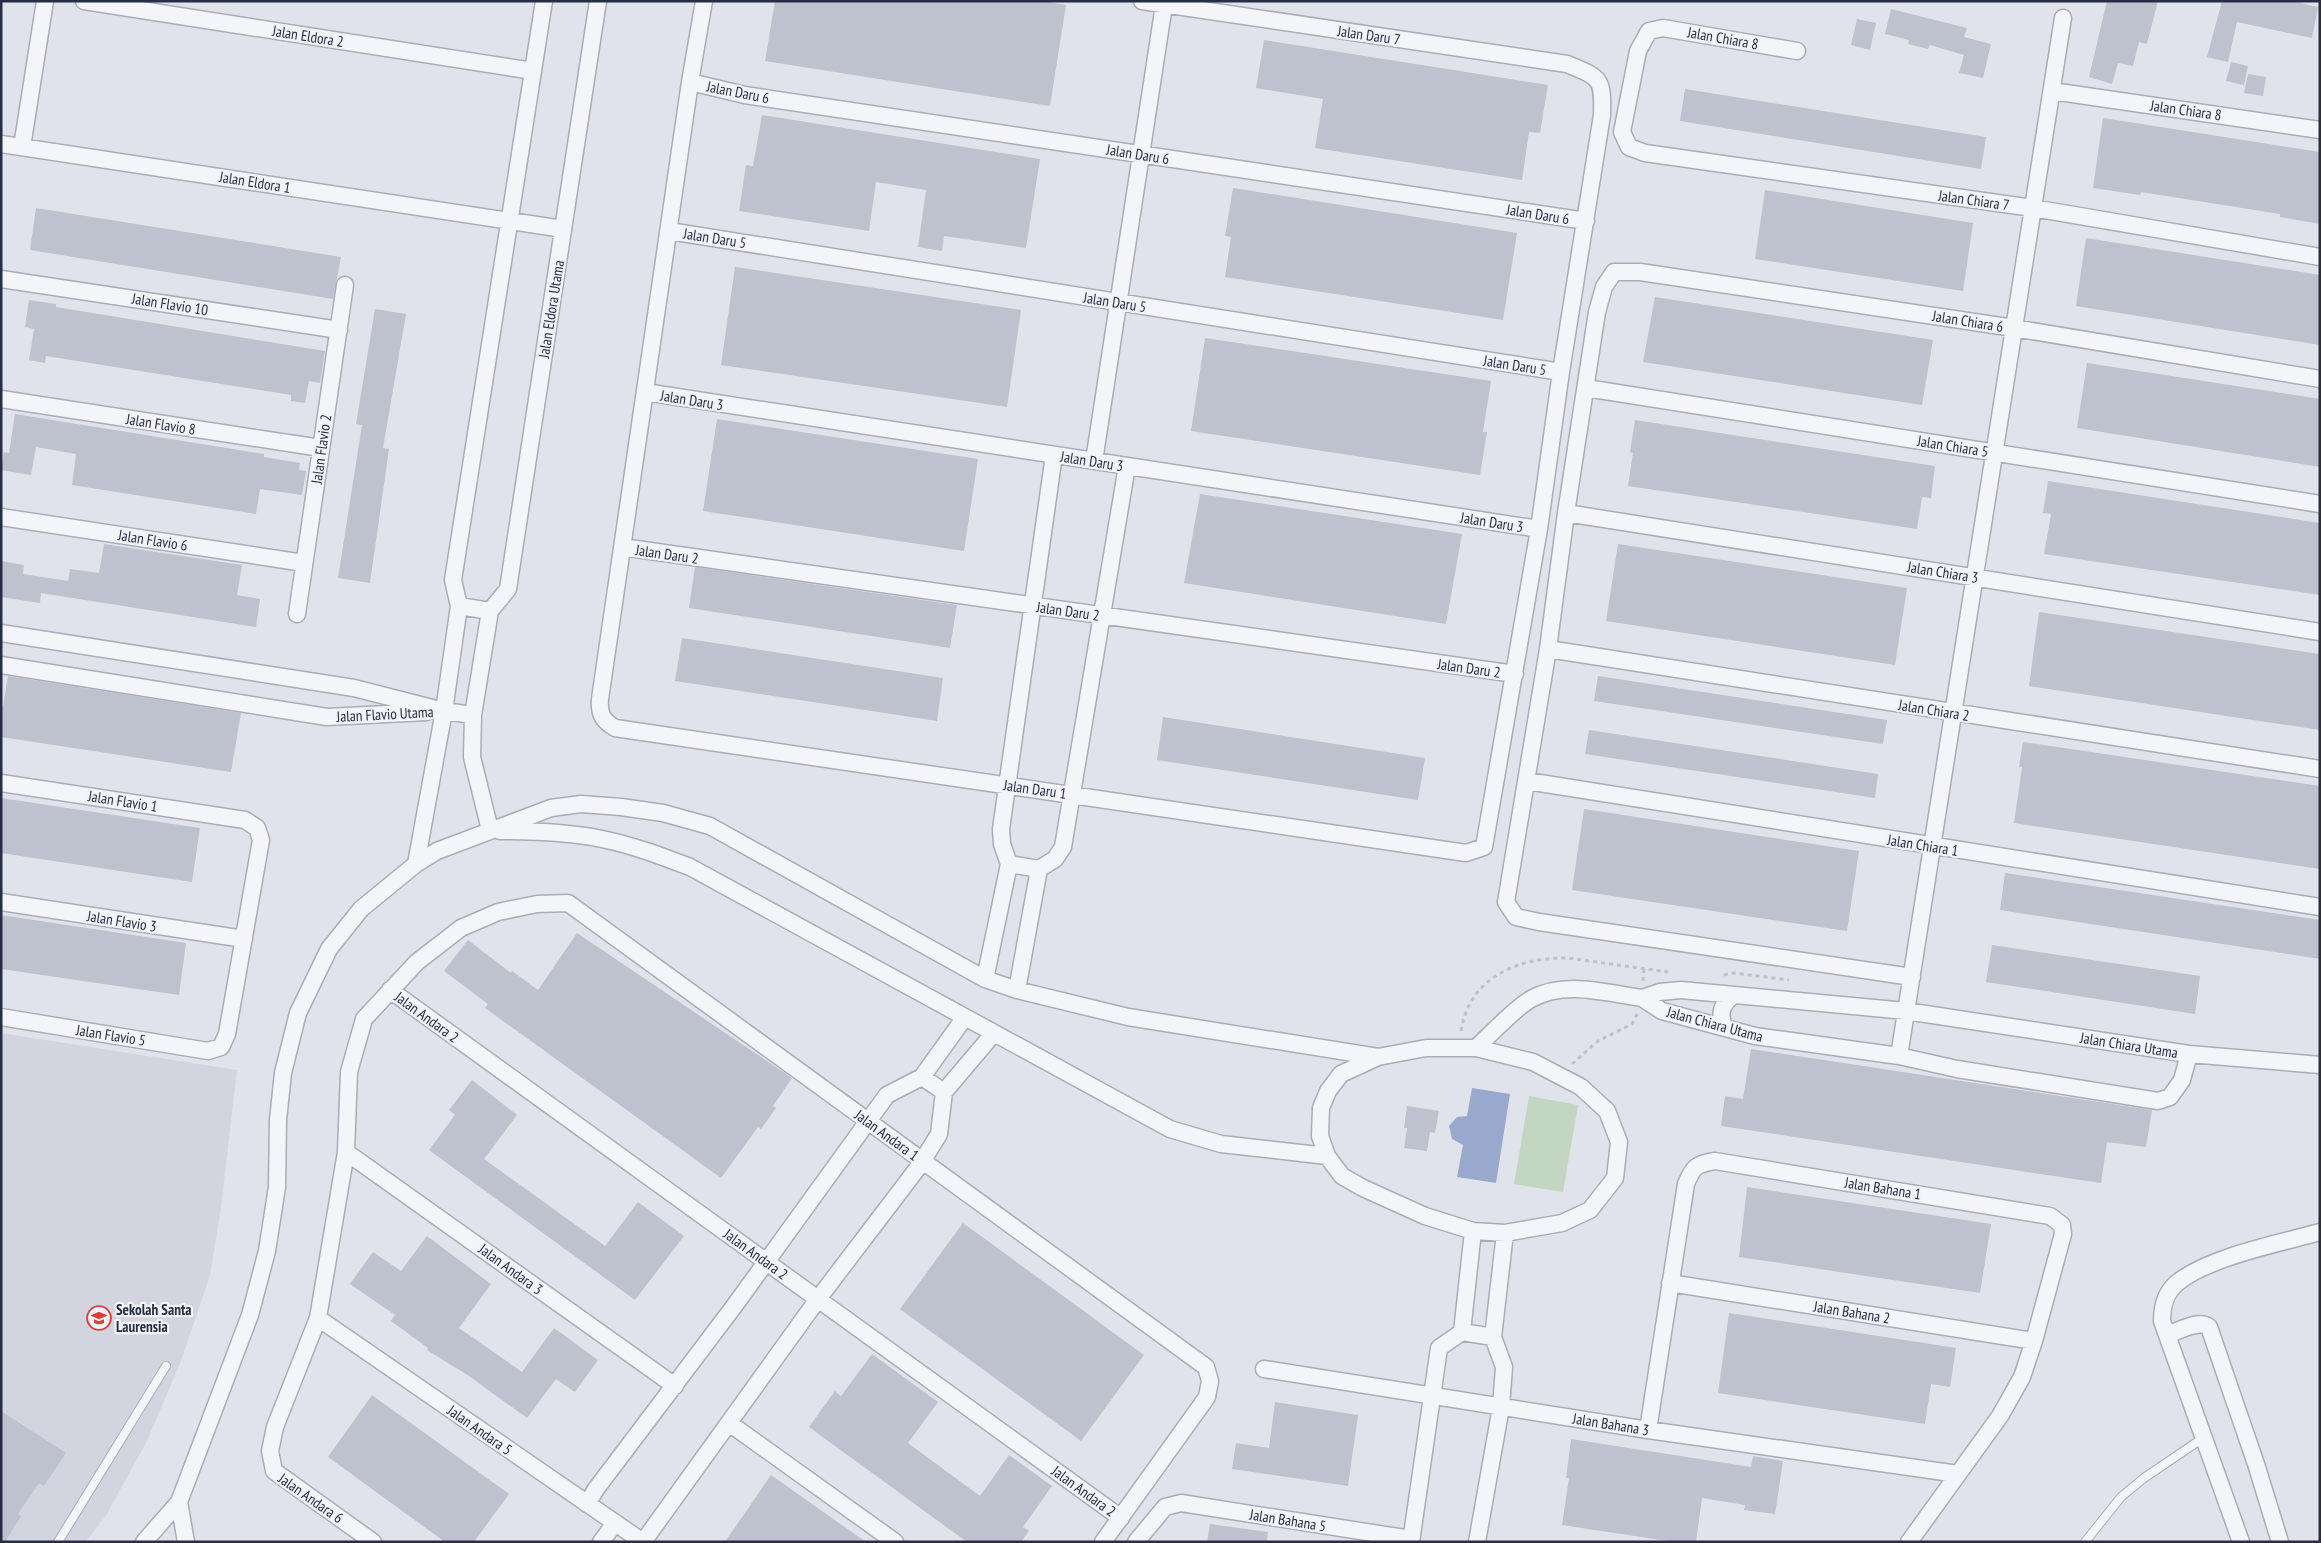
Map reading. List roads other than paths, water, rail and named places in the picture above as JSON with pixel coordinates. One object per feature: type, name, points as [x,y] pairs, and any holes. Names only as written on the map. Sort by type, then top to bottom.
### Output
[{"type":"street","points":[[22,147],[45,1]]},
{"type":"street","name":"Jalan Eldora 2","points":[[84,1],[533,71]]},
{"type":"street","points":[[416,864],[444,710],[460,606],[453,580],[544,1]]},
{"type":"street","name":"Jalan Eldora Utama","points":[[490,611],[508,589],[598,1]]},
{"type":"street","points":[[622,547],[690,82],[704,1]]},
{"type":"street","name":"Jalan Daru 7","points":[[1142,1],[1567,64],[1594,75],[1603,88],[1602,115],[1586,221]]},
{"type":"street","points":[[1094,461],[1164,5]]},
{"type":"street","points":[[1899,1056],[2064,18]]},
{"type":"street","name":"Jalan Chiara 8","points":[[1629,147],[1622,132],[1638,51],[1649,31],[1663,28],[1798,51]]},
{"type":"street","name":"Jalan Daru 6","points":[[690,82],[745,94],[1586,221]]},
{"type":"street","name":"Jalan Chiara 8","points":[[2052,91],[2320,130]]},
{"type":"street","name":"Jalan Eldora 1","points":[[1,144],[563,229]]},
{"type":"street","name":"Jalan Chiara 7","points":[[1629,147],[1645,153],[2033,208],[2320,257]]},
{"type":"street","points":[[1515,674],[1586,221]]},
{"type":"street","name":"Jalan Daru 5","points":[[669,231],[1561,372]]},
{"type":"street","name":"Jalan Chiara 6","points":[[1586,388],[1597,312],[1604,287],[1614,272],[1640,272],[2014,328],[2320,379]]},
{"type":"street","name":"Jalan Flavio 10","points":[[1,279],[338,330]]},
{"type":"street","name":"Jalan Flavio 2","points":[[297,614],[345,285]]},
{"type":"street","points":[[1586,388],[1566,513],[1548,650],[1506,902],[1516,917],[1912,977]]},
{"type":"street","name":"Jalan Chiara 5","points":[[1586,388],[2320,504]]},
{"type":"street","name":"Jalan Daru 3","points":[[645,392],[1539,529]]},
{"type":"street","name":"Jalan Flavio 8","points":[[1,399],[321,448]]},
{"type":"street","points":[[985,979],[1009,864],[1002,844],[1001,829],[1054,455]]},
{"type":"street","points":[[1009,864],[1039,869],[1055,859],[1062,847],[1126,466]]},
{"type":"street","name":"Jalan Chiara 3","points":[[1566,513],[2320,632]]},
{"type":"street","name":"Jalan Flavio 6","points":[[1,517],[304,563]]},
{"type":"street","name":"Jalan Daru 2","points":[[622,547],[1515,674]]},
{"type":"street","name":"Jalan Daru 1","points":[[622,547],[599,711],[605,722],[615,728],[1466,852],[1484,847],[1515,674]]},
{"type":"street","points":[[460,606],[490,611],[473,715],[472,757],[490,830]]},
{"type":"street","name":"Jalan Flavio Utama","points":[[1,633],[354,688],[444,710]]},
{"type":"street","name":"Jalan Chiara 2","points":[[1548,650],[2320,769]]},
{"type":"street","name":"Jalan Flavio Utama","points":[[1,664],[327,717],[444,710]]},
{"type":"street","points":[[444,710],[473,715]]},
{"type":"street","name":"Jalan Flavio 1","points":[[1,782],[245,820],[257,828],[261,840],[244,940]]},
{"type":"street","name":"Jalan Chiara 1","points":[[1527,782],[2320,907]]},
{"type":"street","points":[[144,1542],[179,1502],[250,1315],[267,1251],[277,1187],[278,1120],[283,1074],[298,1013],[329,949],[361,909],[416,864],[437,850],[551,808],[581,804],[621,806],[662,813],[710,826],[985,979],[1017,990],[1128,1017],[1378,1057]]},
{"type":"street","points":[[490,830],[533,831],[603,839],[646,851],[690,867],[1170,1129],[1222,1144],[1327,1156]]},
{"type":"street","points":[[1017,990],[1039,869]]},
{"type":"street","name":"Jalan Flavio 3","points":[[1,902],[244,940]]},
{"type":"street","name":"Jalan Andara 1","points":[[390,990],[417,962],[461,928],[498,912],[537,904],[568,903],[1206,1367],[1210,1381],[1207,1397],[1121,1518]]},
{"type":"street","name":"Jalan Flavio 5","points":[[1,1017],[208,1052],[221,1047],[227,1034],[244,940]]},
{"type":"street","points":[[1476,1048],[1530,1000],[1555,990],[1577,989],[1642,998]]},
{"type":"street","points":[[318,1318],[346,1152],[349,1072],[364,1019],[390,990]]},
{"type":"street","name":"Jalan Andara 2","points":[[390,990],[1121,1518]]},
{"type":"street","name":"Jalan Chiara Utama","points":[[1642,998],[1660,992],[1681,990],[1906,1011],[2189,1054],[2320,1065]]},
{"type":"street","points":[[1724,1027],[1721,1012],[1722,1004],[1733,995]]},
{"type":"street","name":"Jalan Chiara Utama","points":[[1642,998],[1662,1011],[1755,1036],[1899,1056],[1957,1069],[2158,1101],[2170,1098],[2182,1080],[2189,1054]]},
{"type":"street","points":[[587,1504],[596,1489],[675,1386],[887,1095],[922,1077],[965,1017]]},
{"type":"street","points":[[643,1542],[818,1299],[922,1161],[939,1134],[944,1092],[994,1033]]},
{"type":"street","points":[[1426,1048],[1476,1048],[1533,1062],[1581,1087],[1607,1111],[1619,1142],[1615,1178],[1590,1210],[1562,1223],[1505,1233],[1473,1231],[1425,1216],[1362,1188],[1342,1176],[1327,1156],[1320,1136],[1321,1108],[1328,1092],[1341,1074],[1378,1057],[1426,1048]]},
{"type":"street","points":[[922,1077],[944,1092]]},
{"type":"street","name":"Jalan Andara 3","points":[[346,1152],[675,1386]]},
{"type":"street","name":"Jalan Bahana 1","points":[[1670,1283],[1686,1184],[1691,1171],[1700,1163],[1715,1161],[2050,1216],[2062,1225],[2063,1234],[2034,1341]]},
{"type":"street","points":[[1462,1332],[1473,1231]]},
{"type":"street","points":[[2241,1542],[2165,1328],[2162,1304],[2176,1284],[2189,1275],[2237,1256],[2320,1232]]},
{"type":"street","points":[[1478,1542],[1501,1407],[1504,1367],[1493,1337],[1505,1233]]},
{"type":"street","points":[[1648,1430],[1670,1283]]},
{"type":"street","name":"Jalan Bahana 2","points":[[1670,1283],[2034,1341]]},
{"type":"street","name":"Jalan Andara 6","points":[[318,1318],[274,1428],[270,1451],[274,1471],[373,1542]]},
{"type":"street","name":"Jalan Andara 5","points":[[318,1318],[643,1542]]},
{"type":"street","points":[[2165,1328],[2205,1324],[2209,1327],[2280,1542]]},
{"type":"street","points":[[1411,1540],[1439,1348],[1462,1332],[1493,1337]]},
{"type":"street","points":[[1909,1542],[2000,1416],[2022,1377],[2034,1341]]},
{"type":"street","name":"Jalan Bahana 3","points":[[1264,1369],[1648,1430],[1958,1474]]},
{"type":"street","points":[[729,1423],[895,1542]]},
{"type":"street","points":[[179,1502],[186,1542]]},
{"type":"street","name":"Jalan Bahana 5","points":[[1136,1542],[1165,1507],[1181,1503],[1411,1540]]},
{"type":"street","points":[[1103,1542],[1121,1518]]},
{"type":"street","points":[[601,1542],[615,1523]]},
{"type":"lane","points":[[58,1542],[166,1366]]},
{"type":"lane","points":[[2085,1542],[2122,1497],[2144,1478],[2203,1438]]},
{"type":"water","points":[[1472,1088],[1510,1094],[1496,1183],[1457,1177],[1463,1145],[1452,1139],[1449,1126],[1457,1117],[1467,1116]]},
{"type":"place","name":"Sekolah Santa Laurensia","points":[[99,1318]]}]
